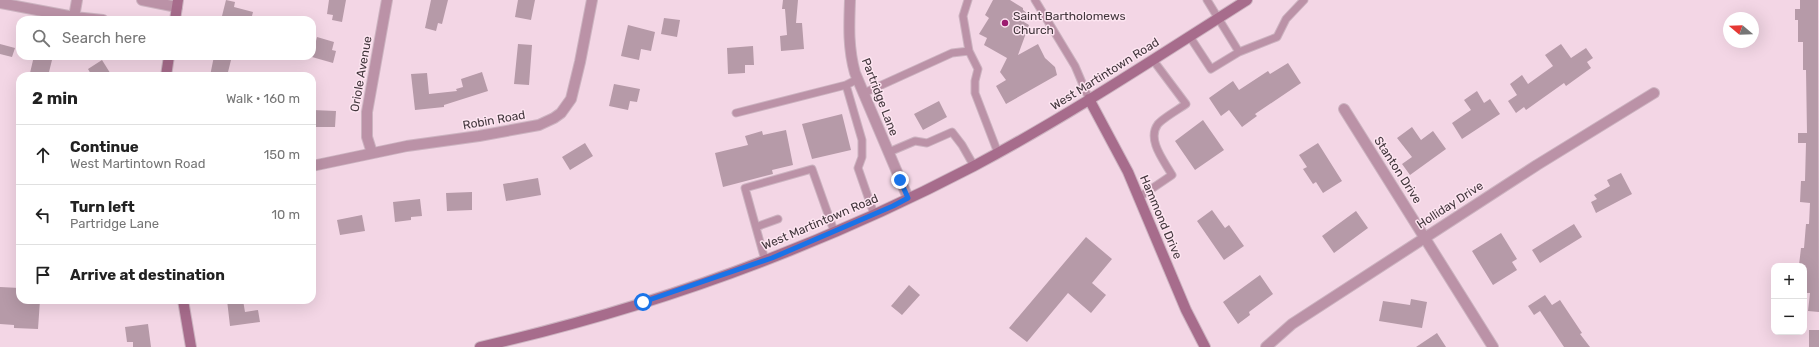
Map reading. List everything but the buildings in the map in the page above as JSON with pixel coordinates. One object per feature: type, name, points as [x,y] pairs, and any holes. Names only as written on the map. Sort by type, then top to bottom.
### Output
[{"type":"main road","name":"West Martintown Road","points":[[480,347],[643,302],[765,260],[874,214],[974,166],[1089,99],[1247,0]]},
{"type":"main road","points":[[176,16],[178,4]]},
{"type":"main road","points":[[167,72],[168,60]]},
{"type":"main road","name":"Hammond Drive","points":[[1089,99],[1128,172],[1186,310],[1205,347]]},
{"type":"main road","points":[[184,304],[191,347]]},
{"type":"street","points":[[0,3],[74,16],[77,0]]},
{"type":"street","points":[[142,0],[178,4]]},
{"type":"street","name":"Oriole Avenue","points":[[372,153],[367,137],[366,112],[388,0]]},
{"type":"street","name":"Robin Road","points":[[316,165],[372,153],[539,125],[554,118],[564,110],[570,99],[580,62],[592,0]]},
{"type":"street","name":"Partridge Lane","points":[[850,0],[849,45],[851,59],[908,198]]},
{"type":"street","name":"Holliday Drive","points":[[1266,347],[1292,324],[1537,165],[1654,93]]},
{"type":"street","name":"Stanton Drive","points":[[1344,109],[1494,347]]},
{"type":"lane","points":[[968,0],[963,16],[969,51],[978,69],[975,81],[975,93],[998,152]]},
{"type":"lane","points":[[1035,0],[1075,66],[1089,99]]},
{"type":"lane","points":[[1207,0],[1239,52]]},
{"type":"lane","points":[[1190,37],[1211,69],[1239,52],[1277,37],[1286,19],[1304,0]]},
{"type":"lane","points":[[864,93],[952,53],[969,51]]},
{"type":"lane","points":[[1138,198],[1172,176],[1155,145],[1155,132],[1158,124],[1186,104],[1153,60]]},
{"type":"lane","points":[[736,113],[846,85],[858,79]]},
{"type":"lane","points":[[846,85],[862,140],[862,157],[858,168],[874,214]]},
{"type":"lane","points":[[889,152],[915,141],[927,143],[952,132],[962,145],[974,166]]},
{"type":"lane","points":[[765,260],[745,188],[812,169],[834,231]]},
{"type":"lane","points":[[756,227],[778,218]]},
{"type":"place","name":"Saint Bartholomews Church","points":[[1005,23]]},
{"type":"route","points":[[643,302],[698,285],[772,258],[893,206],[908,198],[900,180]]}]
